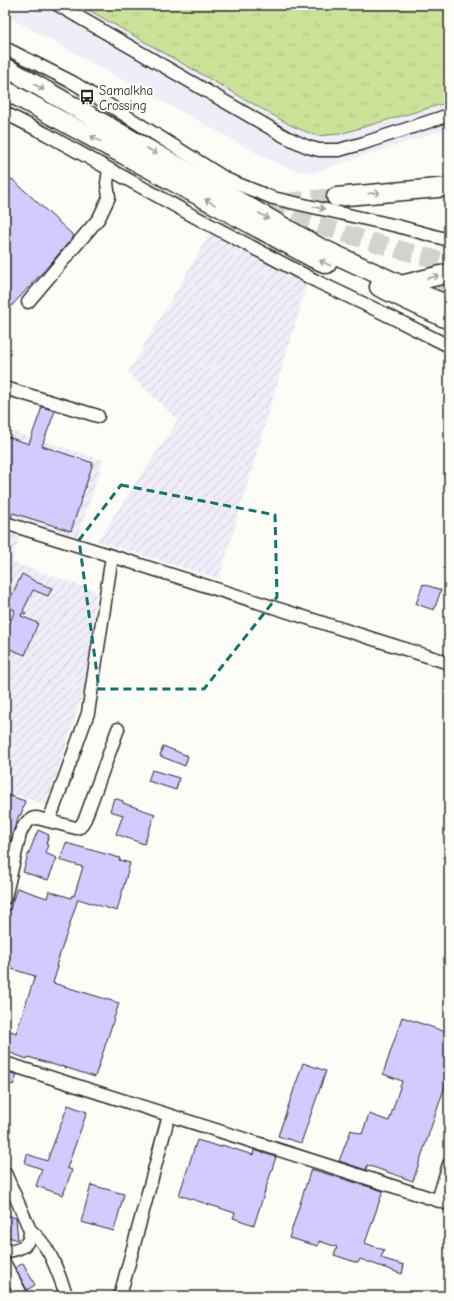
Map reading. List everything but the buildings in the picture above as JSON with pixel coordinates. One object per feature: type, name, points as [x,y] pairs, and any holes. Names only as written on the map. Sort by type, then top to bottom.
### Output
[{"type":"highway","points":[[5,67],[319,247],[401,285],[449,273]]},
{"type":"highway","points":[[5,90],[313,258],[449,320]]},
{"type":"highway","points":[[336,197],[449,187]]},
{"type":"main road","points":[[401,285],[449,304]]},
{"type":"street","points":[[58,5],[286,137],[308,147],[324,150],[339,150],[449,115]]},
{"type":"street","points":[[5,48],[74,83],[228,180],[273,198],[396,226],[449,240]]},
{"type":"street","points":[[5,113],[316,281],[449,346]]},
{"type":"street","points":[[5,122],[28,127],[46,134]]},
{"type":"street","points":[[28,302],[99,218],[109,197],[107,183],[109,169]]},
{"type":"street","points":[[5,388],[98,416]]},
{"type":"street","points":[[5,523],[449,663]]},
{"type":"street","points":[[49,821],[88,713],[112,556]]},
{"type":"street","points":[[5,898],[22,829],[26,823],[33,818],[40,818],[76,828],[81,826],[118,729]]},
{"type":"street","points":[[5,1063],[444,1202],[449,1164]]},
{"type":"street","points":[[120,1296],[170,1115]]},
{"type":"street","points":[[5,1173],[30,1230],[41,1240],[49,1251],[67,1296]]},
{"type":"street","points":[[5,1252],[21,1248],[26,1245],[29,1241],[30,1230]]},
{"type":"street","points":[[5,1264],[22,1296]]},
{"type":"highlighted area","points":[[121,485],[275,515],[277,597],[204,689],[99,689],[79,540]]},
{"type":"shaded area","points":[[5,5],[449,5],[449,128],[312,173],[289,169],[266,158],[5,15]]},
{"type":"shaded area","points":[[211,232],[307,284],[219,579],[97,541],[178,420],[128,373]]},
{"type":"shaded area","points":[[5,429],[103,460],[78,537],[5,514]]},
{"type":"shaded area","points":[[5,530],[20,535],[12,562],[96,591],[87,680],[47,805],[5,792]]},
{"type":"green space","points":[[80,5],[449,5],[449,102],[340,134],[317,136],[292,126]]},
{"type":"tunnel","points":[[5,56],[195,165]]},
{"type":"tunnel","points":[[80,141],[247,236],[282,245]]},
{"type":"tunnel","points":[[221,180],[261,203],[317,225],[449,263]]},
{"type":"tunnel","points":[[286,202],[336,197]]},
{"type":"tunnel","points":[[411,280],[449,290]]},
{"type":"place","name":"Samalkha Crossing","points":[[87,97]]}]
